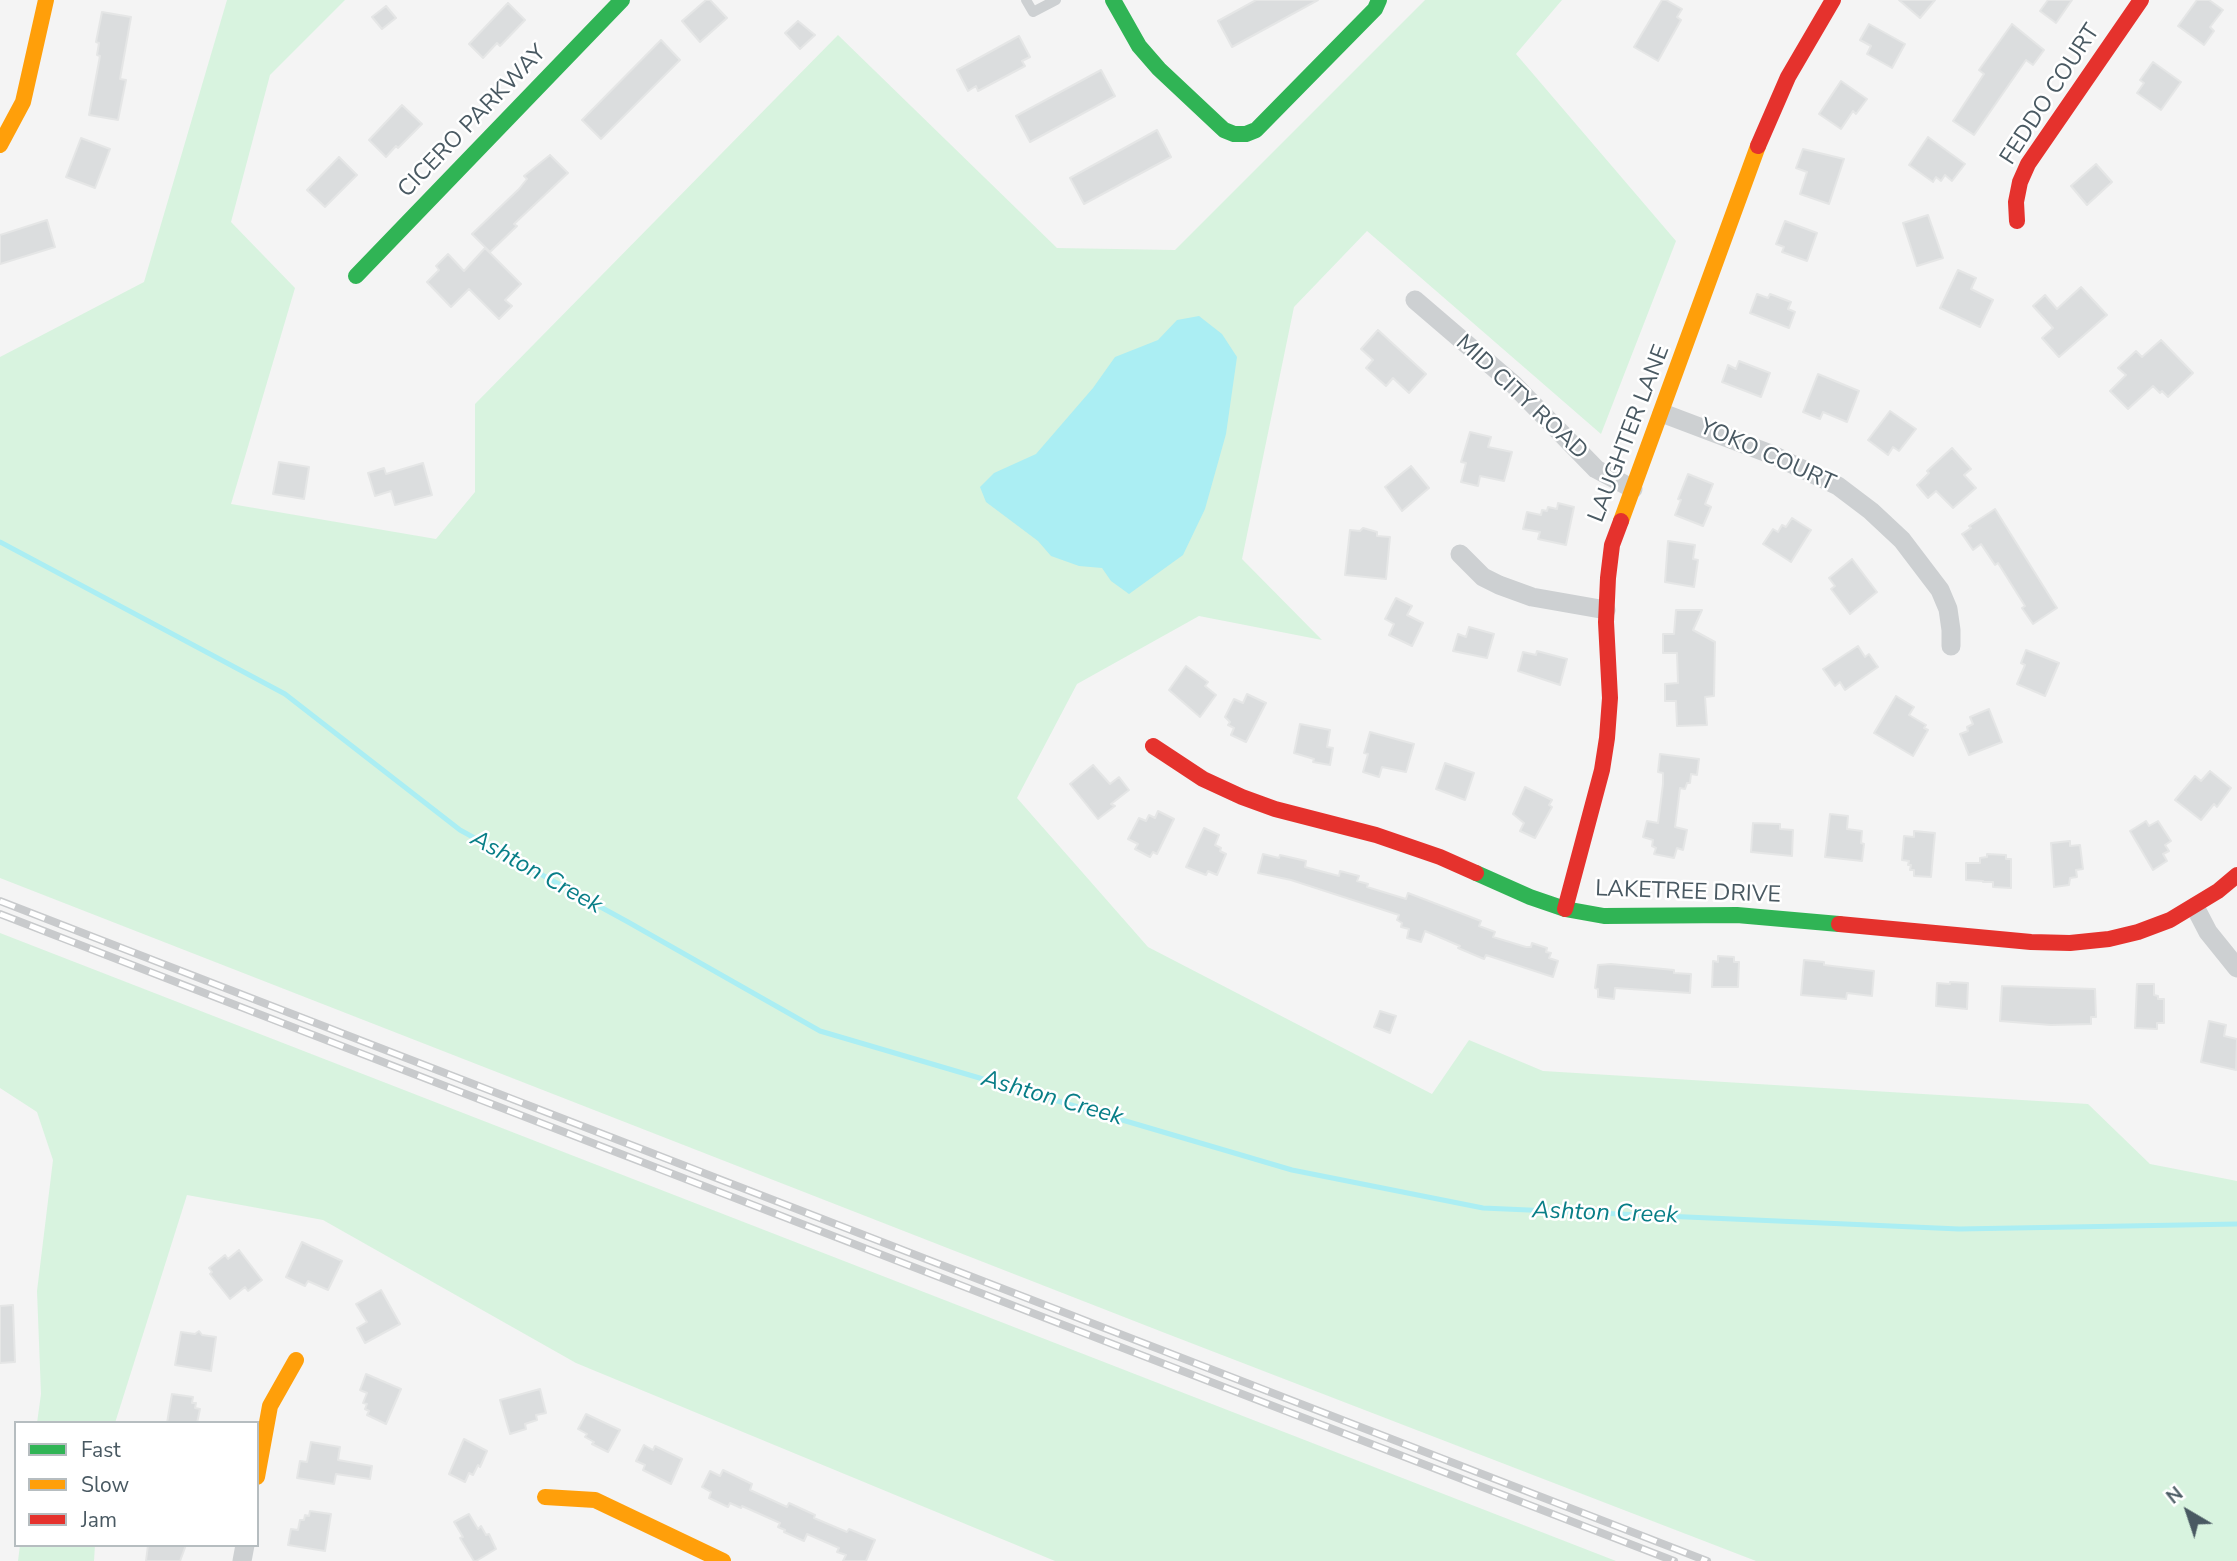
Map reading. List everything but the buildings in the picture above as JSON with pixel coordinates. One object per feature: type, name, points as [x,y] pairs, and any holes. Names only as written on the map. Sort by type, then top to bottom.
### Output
[{"type":"street","points":[[1,145],[23,102],[46,0]]},
{"type":"street","name":"CICERO PARKWAY","points":[[356,276],[622,0]]},
{"type":"street","points":[[1113,0],[1139,46],[1159,69],[1224,130],[1234,135],[1256,130],[1376,9],[1380,0]]},
{"type":"street","name":"LAUGHTER LANE","points":[[1565,909],[1602,770],[1607,738],[1610,698],[1606,610],[1612,545],[1764,131],[1788,77],[1833,0]]},
{"type":"street","name":"FEDDO COURT","points":[[2017,221],[2016,202],[2020,182],[2028,164],[2141,0]]},
{"type":"street","name":"MID CITY ROAD","points":[[1415,300],[1513,384],[1596,469],[1633,489]]},
{"type":"street","name":"YOKO COURT","points":[[1662,413],[1773,455],[1838,485],[1871,511],[1902,540],[1940,590],[1948,609],[1951,646]]},
{"type":"street","points":[[1460,554],[1482,577],[1499,585],[1532,597],[1606,610]]},
{"type":"street","name":"LAKETREE DRIVE","points":[[1153,746],[1203,779],[1242,797],[1275,809],[1376,835],[1440,857],[1530,897],[1565,909],[1604,916],[1737,915],[2031,942],[2070,943],[2109,939],[2170,920],[2195,907],[2237,875]]},
{"type":"street","points":[[2195,907],[2208,933],[2237,968]]},
{"type":"street","points":[[259,1466],[270,1406],[296,1360]]},
{"type":"street","points":[[545,1497],[596,1500],[723,1561]]},
{"type":"lane","points":[[1026,0],[1032,12],[1056,0]]},
{"type":"green space","points":[[227,0],[345,0],[270,75],[231,222],[295,288],[231,504],[436,539],[475,492],[475,404],[838,35],[1057,248],[1175,250],[1425,0],[1562,0],[1516,54],[1676,241],[1601,434],[1367,231],[1294,307],[1242,559],[1322,640],[1199,616],[1077,684],[1017,798],[1148,947],[1432,1094],[1469,1040],[1543,1071],[2088,1104],[2150,1164],[2237,1181],[2237,1561],[1756,1561],[0,878],[0,357],[144,282]]},
{"type":"green space","points":[[0,933],[1616,1561],[1055,1561],[576,1363],[323,1220],[187,1195],[116,1421],[37,1421],[41,1394],[37,1291],[53,1160],[37,1112],[0,1088]]},
{"type":"green space","points":[[20,1547],[95,1547],[94,1561],[18,1561]]},
{"type":"water","points":[[1199,316],[1222,334],[1237,357],[1226,434],[1205,509],[1183,555],[1129,594],[1111,581],[1102,568],[1079,566],[1051,556],[1038,541],[986,502],[980,487],[994,473],[1036,454],[1093,388],[1115,357],[1158,340],[1177,320]]},
{"type":"waterway","name":"Ashton Creek","points":[[0,542],[285,694],[460,830],[820,1031],[1292,1170],[1483,1208],[1959,1229],[2237,1224]]},
{"type":"railway","points":[[0,901],[1707,1561]]},
{"type":"railway","points":[[0,914],[1674,1561]]},
{"type":"traffic: fast","points":[[356,276],[622,0]]},
{"type":"traffic: fast","points":[[1113,0],[1139,46],[1159,69],[1224,130],[1234,134],[1246,134],[1256,130],[1375,9],[1379,0]]},
{"type":"traffic: fast","points":[[1476,873],[1565,909],[1604,916],[1737,915],[1839,924]]},
{"type":"traffic: slow","points":[[0,145],[23,102],[46,0]]},
{"type":"traffic: slow","points":[[1621,521],[1758,146]]},
{"type":"traffic: slow","points":[[259,1466],[270,1406],[296,1360]]},
{"type":"traffic: slow","points":[[545,1497],[595,1500],[723,1561]]},
{"type":"traffic: jam","points":[[1758,146],[1788,77],[1833,0]]},
{"type":"traffic: jam","points":[[2017,221],[2016,202],[2020,182],[2028,164],[2141,0]]},
{"type":"traffic: jam","points":[[1565,909],[1602,770],[1607,738],[1610,698],[1606,622],[1608,578],[1612,545],[1621,521]]},
{"type":"traffic: jam","points":[[1153,746],[1203,779],[1242,797],[1275,809],[1376,835],[1440,857],[1476,873]]},
{"type":"traffic: jam","points":[[1839,924],[2031,942],[2070,943],[2109,939],[2170,920],[2218,891],[2237,875]]}]
